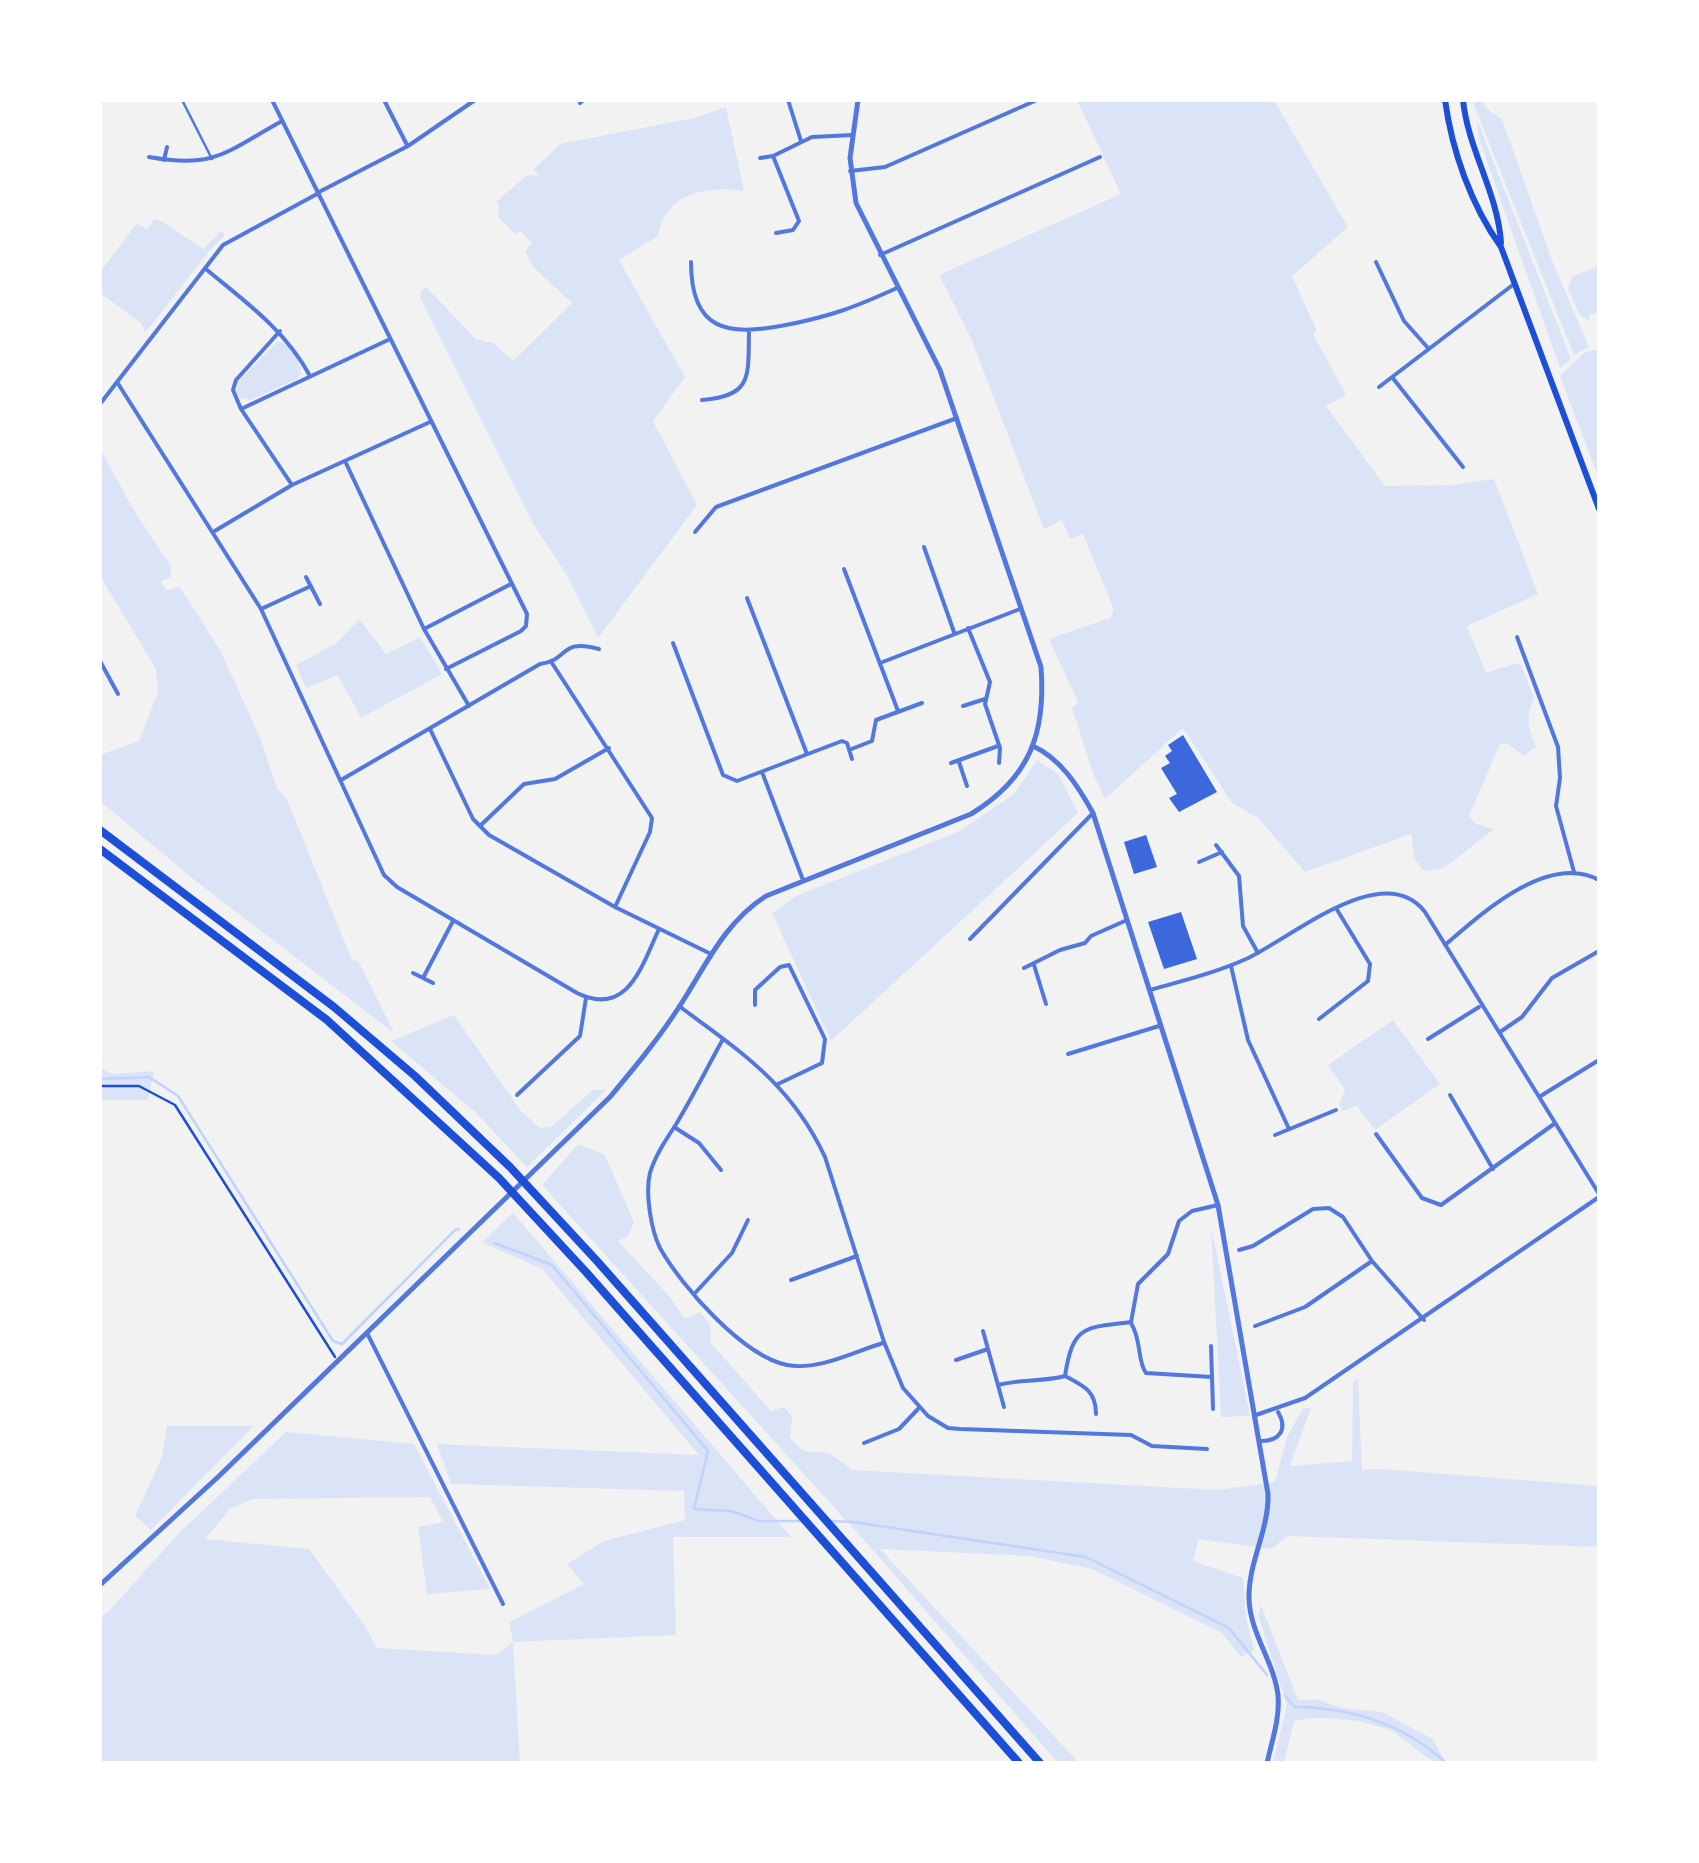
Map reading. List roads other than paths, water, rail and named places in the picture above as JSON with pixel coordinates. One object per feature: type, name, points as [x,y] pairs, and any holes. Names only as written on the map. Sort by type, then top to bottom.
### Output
[{"type":"highway","points":[[100,830],[306,984],[462,1120],[597,1261],[1040,1763]]},
{"type":"highway","points":[[100,849],[283,985],[452,1132],[546,1228],[1019,1763]]},
{"type":"main road","points":[[1445,100],[1464,171],[1484,223],[1501,247],[1599,510]]},
{"type":"main road","points":[[1462,100],[1469,136],[1500,218],[1501,247]]},
{"type":"street","points":[[272,100],[527,614],[526,626],[446,669]]},
{"type":"street","points":[[384,100],[408,146]]},
{"type":"street","points":[[100,404],[232,238],[408,146],[475,100]]},
{"type":"street","points":[[788,100],[801,140]]},
{"type":"street","points":[[100,1586],[610,1097],[680,1006],[734,923],[754,903],[802,880],[972,814],[1009,785],[1033,746],[1042,690],[1040,667],[1022,608],[940,370],[856,202],[850,170],[858,100]]},
{"type":"street","points":[[850,170],[885,167],[1037,100]]},
{"type":"street","points":[[148,157],[212,160],[282,121]]},
{"type":"street","points":[[760,158],[773,156],[801,140],[853,135]]},
{"type":"street","points":[[164,160],[167,147]]},
{"type":"street","points":[[773,156],[799,221],[793,230],[776,234]]},
{"type":"street","points":[[880,255],[1100,157]]},
{"type":"street","points":[[691,262],[692,286],[703,312],[732,330],[835,316],[898,288]]},
{"type":"street","points":[[1376,262],[1404,321],[1429,349]]},
{"type":"street","points":[[205,268],[280,331],[310,376]]},
{"type":"street","points":[[1379,388],[1515,284]]},
{"type":"street","points":[[702,400],[723,398],[743,386],[748,373],[748,330]]},
{"type":"street","points":[[280,331],[233,385],[241,409],[292,485]]},
{"type":"street","points":[[241,409],[388,340]]},
{"type":"street","points":[[1392,378],[1463,467]]},
{"type":"street","points":[[117,382],[261,609],[390,882],[586,998],[605,1000],[628,987],[659,929]]},
{"type":"street","points":[[695,532],[716,507],[957,418]]},
{"type":"street","points":[[213,532],[292,485],[430,422]]},
{"type":"street","points":[[346,460],[424,629],[469,706]]},
{"type":"street","points":[[924,547],[954,632]]},
{"type":"street","points":[[844,568],[898,711]]},
{"type":"street","points":[[306,577],[320,604]]},
{"type":"street","points":[[424,629],[511,584]]},
{"type":"street","points":[[261,609],[311,586]]},
{"type":"street","points":[[747,598],[806,754]]},
{"type":"street","points":[[880,664],[1022,608]]},
{"type":"street","points":[[968,628],[990,682],[985,699],[1000,745],[1000,763]]},
{"type":"street","points":[[1518,637],[1558,747],[1560,778],[1556,806],[1574,872]]},
{"type":"street","points":[[673,643],[724,775],[737,781],[845,741],[852,759]]},
{"type":"street","points":[[341,780],[540,664],[552,663],[573,645],[600,650]]},
{"type":"street","points":[[100,661],[118,694]]},
{"type":"street","points":[[552,663],[649,810],[653,825],[615,907]]},
{"type":"street","points":[[963,706],[985,699]]},
{"type":"street","points":[[849,750],[872,741],[876,720],[922,702]]},
{"type":"street","points":[[430,729],[480,827],[615,907],[711,954]]},
{"type":"street","points":[[951,763],[1000,745]]},
{"type":"street","points":[[1033,746],[1046,752],[1069,775],[1093,813],[1218,1205],[1261,1441],[1268,1516],[1252,1566],[1249,1593],[1253,1619],[1278,1694],[1277,1719],[1266,1763]]},
{"type":"street","points":[[480,827],[524,784],[555,778],[609,748]]},
{"type":"street","points":[[958,760],[967,786]]},
{"type":"street","points":[[762,772],[802,880]]},
{"type":"street","points":[[970,939],[1093,813]]},
{"type":"street","points":[[1216,844],[1238,876],[1243,926],[1258,953]]},
{"type":"street","points":[[1198,862],[1222,852]]},
{"type":"street","points":[[1445,945],[1510,893],[1574,872],[1599,880]]},
{"type":"street","points":[[1150,990],[1230,966],[1336,908],[1372,894],[1400,894],[1419,904],[1599,1196],[1424,1320],[1305,1398],[1256,1415]]},
{"type":"street","points":[[1319,1019],[1368,980],[1370,964],[1336,908]]},
{"type":"street","points":[[1024,968],[1060,950],[1085,943],[1091,936],[1127,920]]},
{"type":"street","points":[[423,978],[453,921]]},
{"type":"street","points":[[1498,1033],[1522,1017],[1552,978],[1599,951]]},
{"type":"street","points":[[1034,964],[1046,1004]]},
{"type":"street","points":[[756,1005],[755,990],[789,965],[825,1040],[822,1064],[778,1084]]},
{"type":"street","points":[[1230,966],[1248,1040],[1289,1129]]},
{"type":"street","points":[[413,972],[433,983]]},
{"type":"street","points":[[517,1095],[580,1036],[586,998]]},
{"type":"street","points":[[680,1006],[759,1064],[815,1137],[825,1157],[884,1342],[903,1388],[919,1408],[937,1423],[960,1429],[1131,1434],[1157,1447],[1207,1449]]},
{"type":"street","points":[[1428,1039],[1481,1006]]},
{"type":"street","points":[[1068,1054],[1161,1025]]},
{"type":"street","points":[[724,1039],[649,1176],[651,1212],[659,1246],[738,1341],[760,1356],[787,1365],[818,1364],[884,1342]]},
{"type":"street","points":[[1538,1098],[1599,1060]]},
{"type":"street","points":[[1450,1095],[1493,1168]]},
{"type":"street","points":[[1275,1135],[1336,1110]]},
{"type":"street","points":[[1376,1134],[1422,1198],[1429,1203],[1445,1204],[1554,1124]]},
{"type":"street","points":[[674,1127],[700,1143],[721,1170]]},
{"type":"street","points":[[1212,1377],[1149,1375],[1141,1366],[1141,1339],[1131,1322],[1138,1284],[1168,1254],[1178,1220],[1218,1205]]},
{"type":"street","points":[[1238,1250],[1254,1246],[1313,1209],[1322,1208],[1343,1217],[1372,1262],[1424,1320]]},
{"type":"street","points":[[695,1292],[732,1253],[748,1220]]},
{"type":"street","points":[[790,1280],[858,1256]]},
{"type":"street","points":[[1255,1326],[1305,1307],[1372,1262]]},
{"type":"street","points":[[1066,1376],[1071,1347],[1085,1330],[1099,1324],[1131,1322]]},
{"type":"street","points":[[983,1331],[1004,1407]]},
{"type":"street","points":[[366,1333],[503,1604]]},
{"type":"street","points":[[1211,1346],[1213,1409]]},
{"type":"street","points":[[956,1360],[988,1349]]},
{"type":"street","points":[[998,1385],[1066,1376],[1091,1392],[1096,1414]]},
{"type":"street","points":[[864,1443],[900,1429],[919,1408]]},
{"type":"street","points":[[1261,1441],[1275,1439],[1282,1432],[1283,1422],[1277,1410]]},
{"type":"lane","points":[[182,100],[212,160]]},
{"type":"waterway","points":[[100,1079],[149,1077],[178,1096],[333,1341],[342,1344],[459,1229]]},
{"type":"waterway","points":[[495,1243],[552,1265],[708,1451],[694,1509],[731,1511],[759,1521],[803,1521]]},
{"type":"waterway","points":[[831,1521],[1086,1557],[1229,1628],[1267,1675]]},
{"type":"waterway","points":[[1285,1696],[1295,1707],[1336,1710],[1376,1721],[1413,1738],[1446,1763]]}]
